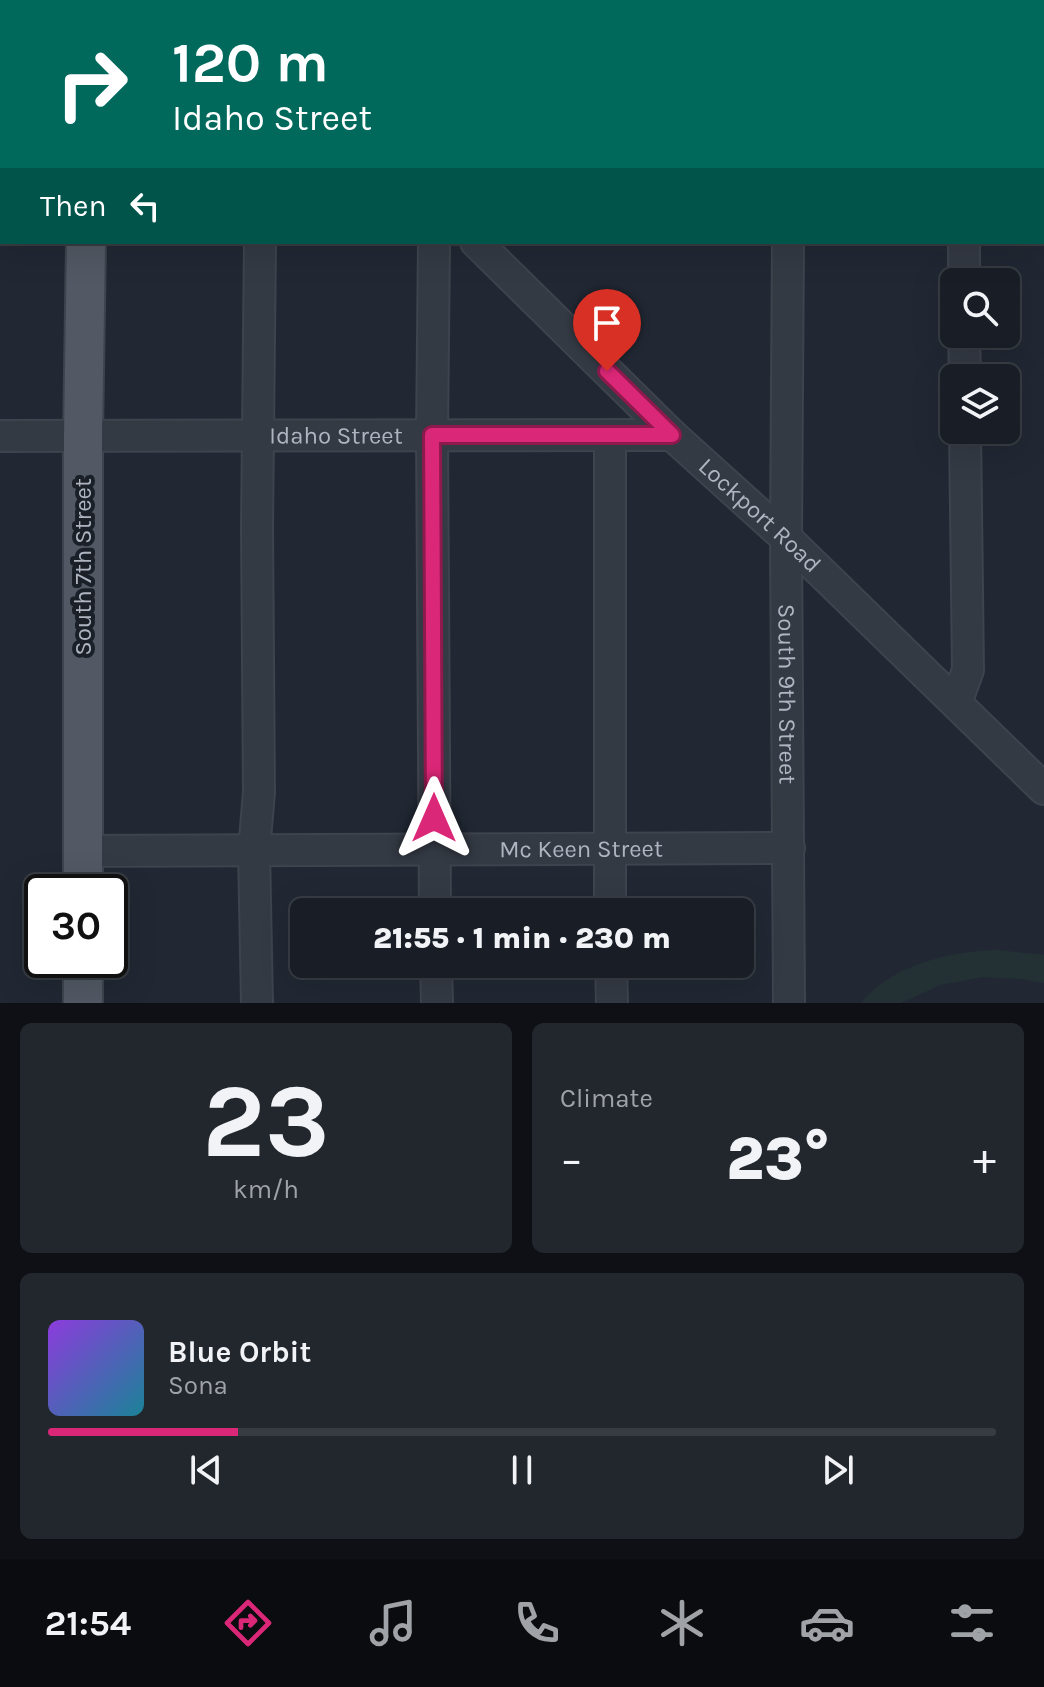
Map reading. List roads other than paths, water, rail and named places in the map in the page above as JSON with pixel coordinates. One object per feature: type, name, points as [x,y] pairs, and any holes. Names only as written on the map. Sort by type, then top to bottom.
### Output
[{"type":"main road","name":"South 7th Street","points":[[83,874],[86,244]]},
{"type":"main road","points":[[83,978],[83,1003]]},
{"type":"street","points":[[257,1003],[254,851],[259,792],[257,436],[260,244]]},
{"type":"street","points":[[434,244],[435,898]]},
{"type":"street","name":"Lockport Road","points":[[478,244],[672,435],[786,538],[1044,789]]},
{"type":"street","name":"South 9th Street","points":[[788,244],[789,1003]]},
{"type":"street","points":[[964,244],[964,268]]},
{"type":"street","points":[[610,435],[610,898]]},
{"type":"street","name":"Idaho Street","points":[[0,436],[672,435]]},
{"type":"street","points":[[956,703],[968,670],[965,444]]},
{"type":"street","name":"Mc Keen Street","points":[[83,851],[789,848]]},
{"type":"street","points":[[436,978],[437,1003]]},
{"type":"street","points":[[611,978],[612,1003]]}]
